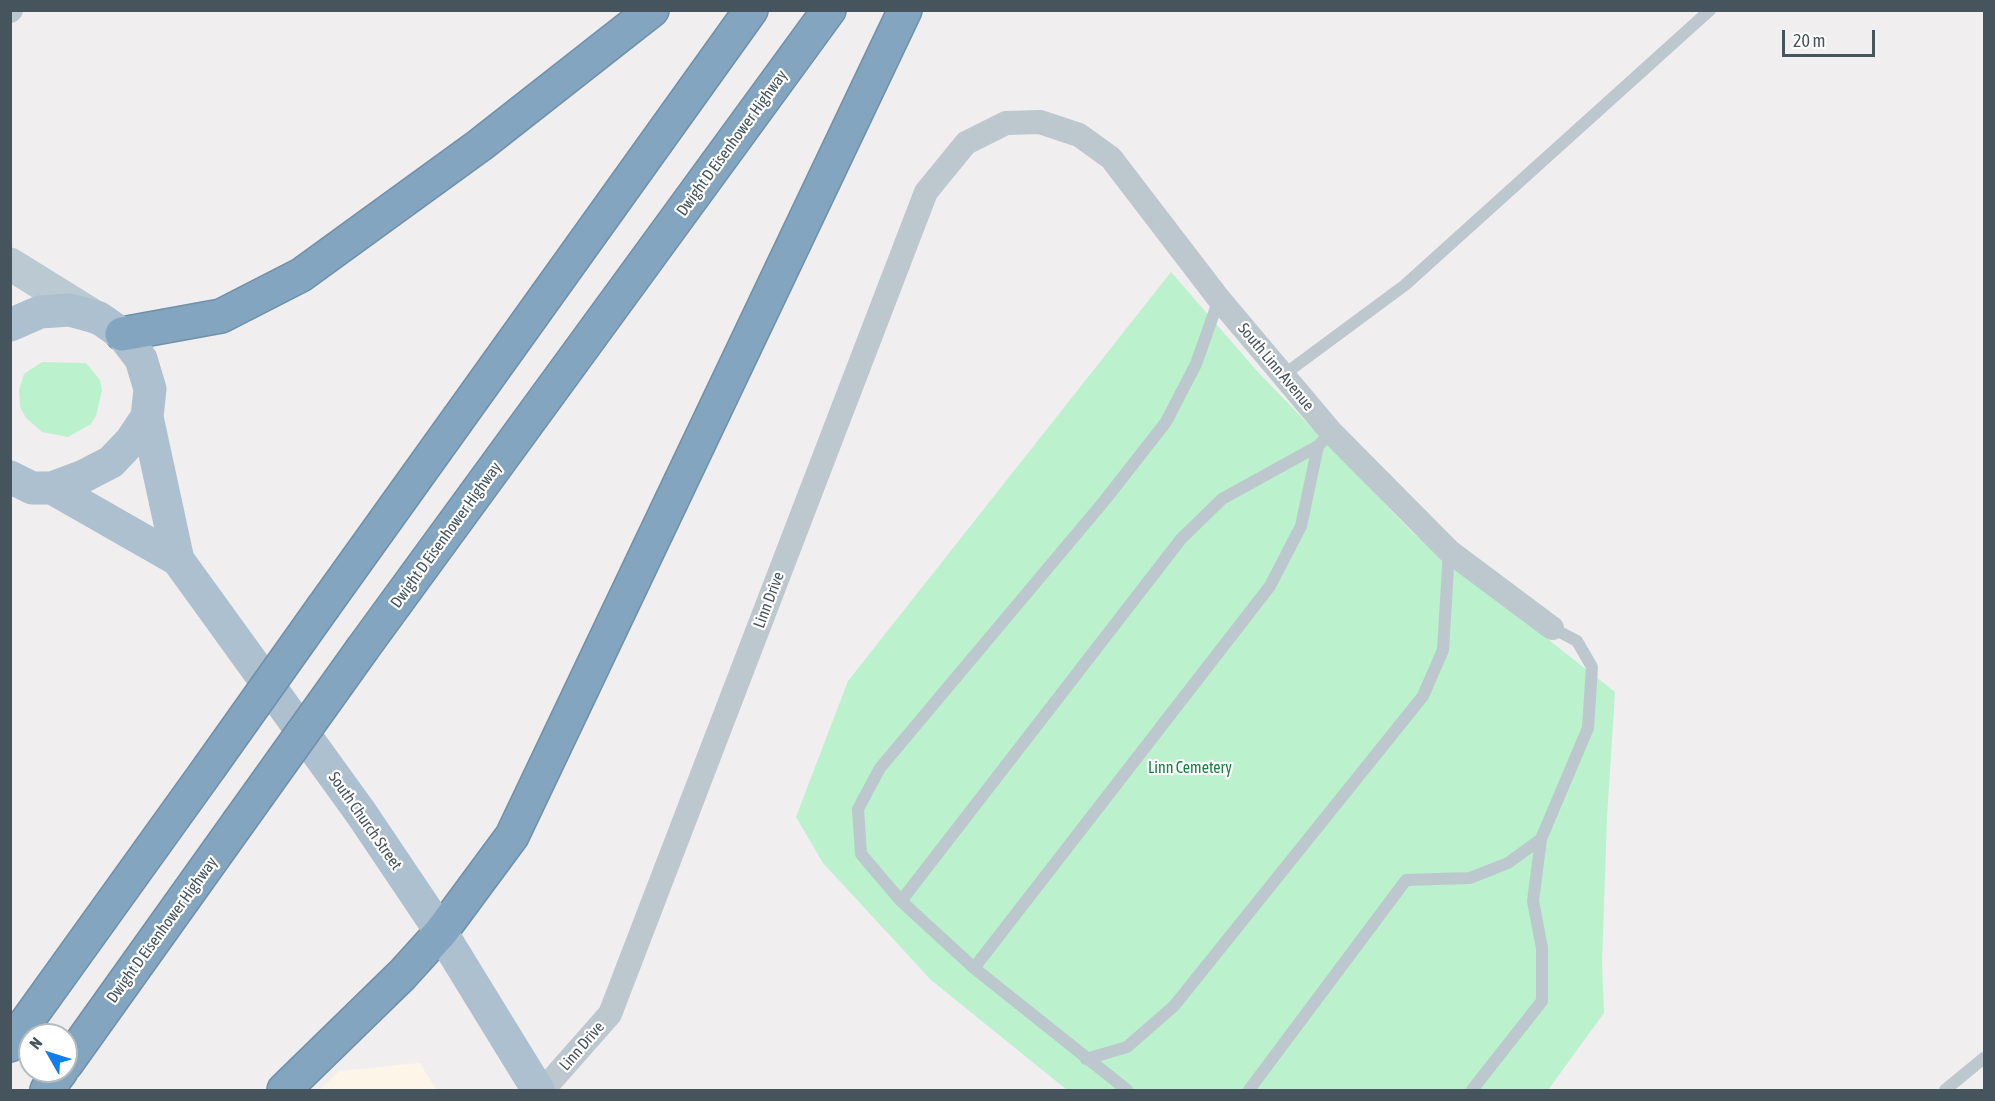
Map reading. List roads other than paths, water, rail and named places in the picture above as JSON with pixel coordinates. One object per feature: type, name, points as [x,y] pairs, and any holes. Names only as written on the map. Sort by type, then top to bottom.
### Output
[{"type":"highway","points":[[110,326],[220,316],[301,275],[480,145],[652,10]]},
{"type":"highway","points":[[10,1045],[751,10]]},
{"type":"highway","name":"Dwight D Eisenhower Highway","points":[[78,1047],[363,648],[830,10]]},
{"type":"highway","points":[[284,1090],[402,975],[441,932],[513,836],[905,10]]},
{"type":"main road","points":[[10,325],[40,312],[70,310],[110,326],[141,359],[150,389],[147,417],[131,441],[111,462],[84,476],[52,488],[32,488],[10,477]]},
{"type":"main road","name":"South Church Street","points":[[147,417],[178,560],[361,813],[441,932],[538,1090]]},
{"type":"main road","name":"South Church Street","points":[[52,488],[178,560]]},
{"type":"street","name":"South Linn Avenue","points":[[1006,123],[1040,122],[1079,135],[1111,158],[1282,376],[1324,439],[1449,551],[1552,628]]},
{"type":"street","name":"Linn Drive","points":[[543,1090],[610,1014],[926,192],[966,143],[1006,123]]},
{"type":"street","points":[[10,264],[110,326]]},
{"type":"lane","points":[[1282,376],[1404,285],[1710,10]]},
{"type":"lane","points":[[1127,1090],[974,969],[901,901],[861,854],[858,809],[880,768],[1105,500],[1166,422],[1196,364],[1220,299]]},
{"type":"lane","points":[[901,901],[1181,539],[1222,499],[1324,439]]},
{"type":"lane","points":[[974,969],[1270,586],[1301,526],[1324,439]]},
{"type":"lane","points":[[1086,1059],[1127,1047],[1174,1006],[1423,696],[1443,650],[1449,551]]},
{"type":"lane","points":[[1472,1090],[1542,1001],[1542,948],[1533,901],[1541,839],[1588,728],[1592,667],[1577,641],[1552,628]]},
{"type":"lane","points":[[1249,1090],[1406,880],[1470,878],[1508,863],[1541,839]]},
{"type":"lane","points":[[1945,1090],[1984,1058]]},
{"type":"park label","name":"Linn Cemetery","points":[[1190,768]]}]
